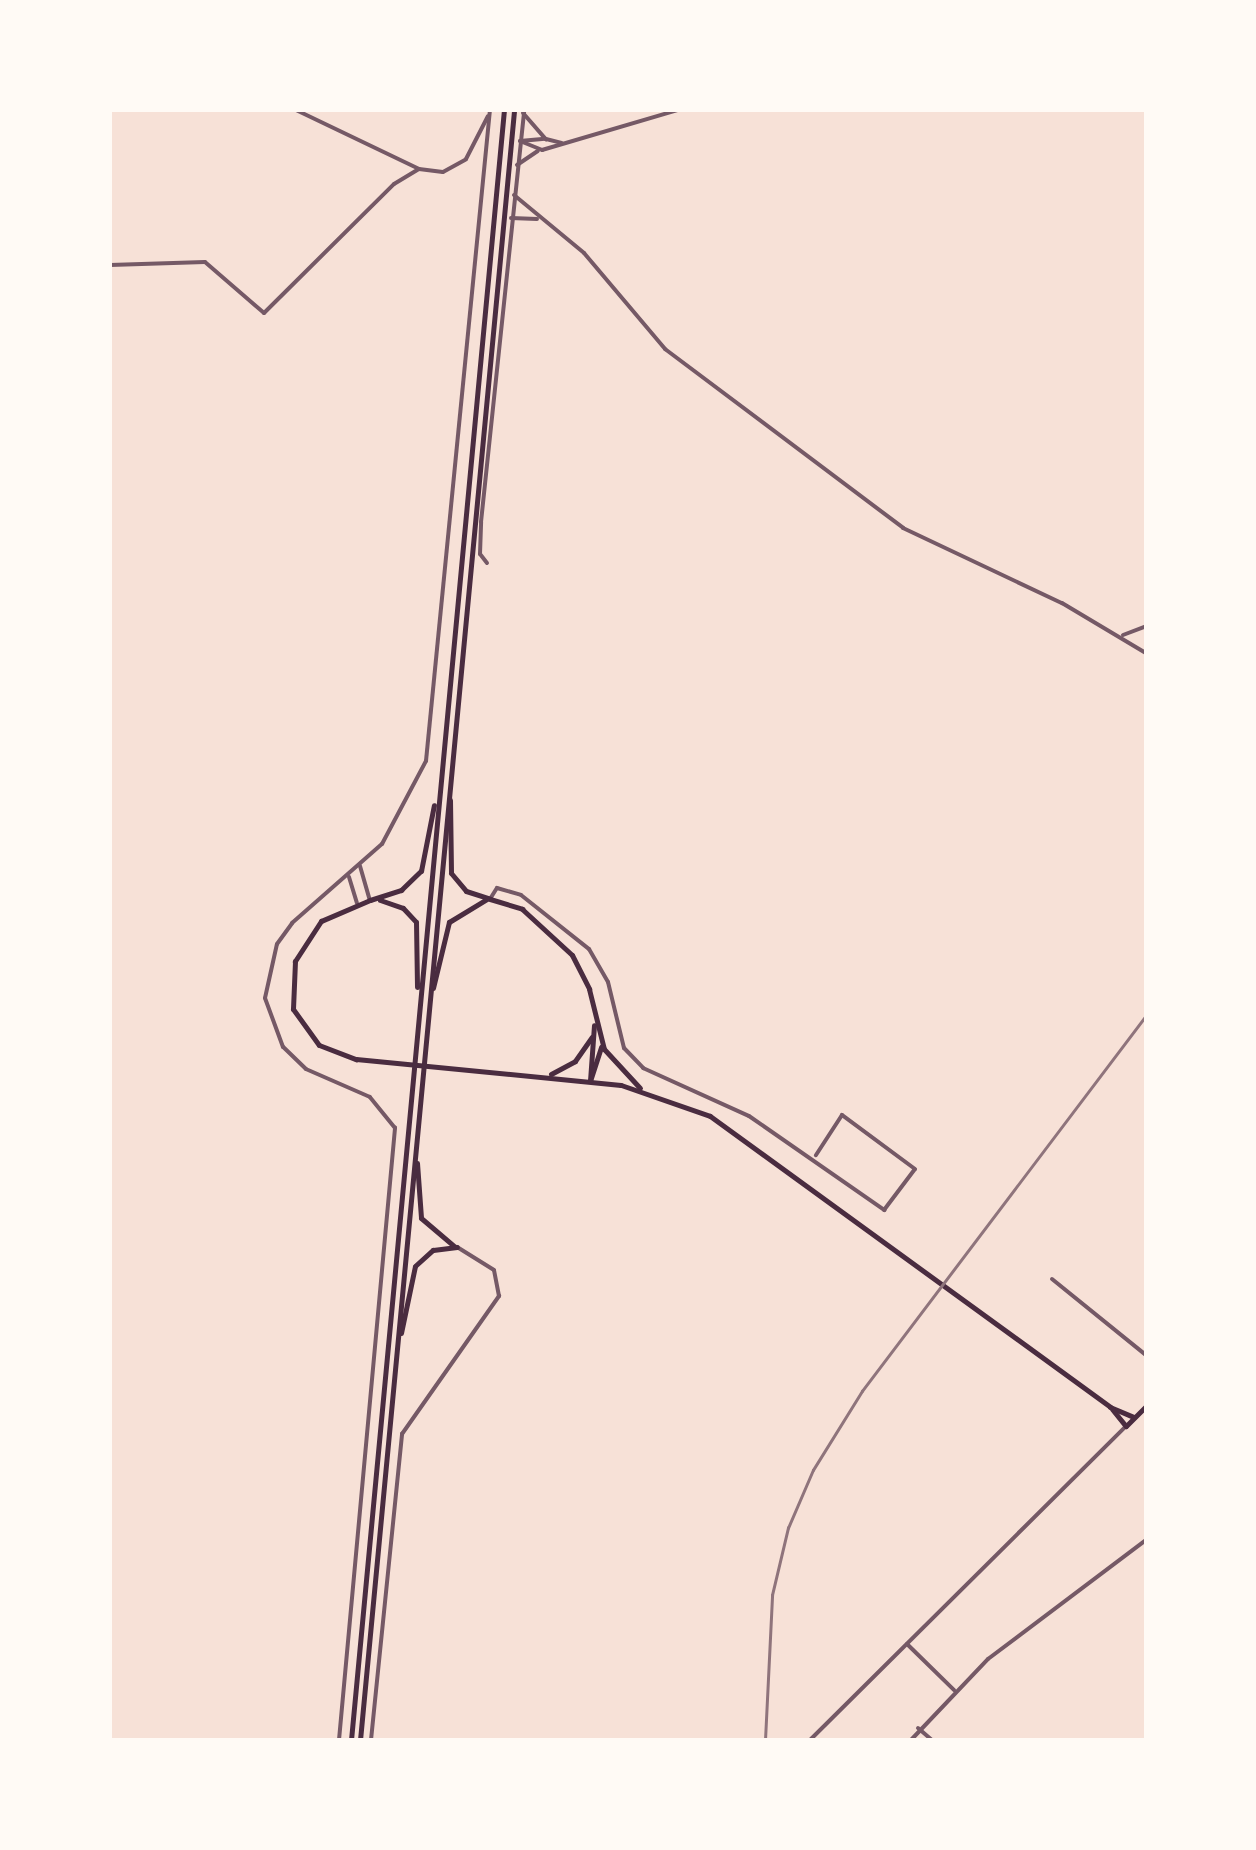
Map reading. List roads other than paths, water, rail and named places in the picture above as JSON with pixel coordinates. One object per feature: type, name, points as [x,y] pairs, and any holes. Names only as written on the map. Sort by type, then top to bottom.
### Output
[{"type":"main road","points":[[351,1740],[504,110]]},
{"type":"main road","points":[[360,1740],[514,110]]},
{"type":"main road","points":[[442,748],[423,868],[404,888],[357,903],[310,932],[294,960],[290,995],[300,1024],[319,1046],[378,1060],[590,1080],[644,1090],[710,1116],[1110,1406],[1134,1417]]},
{"type":"main road","points":[[452,749],[449,867],[466,891],[518,906],[570,953],[587,982],[600,1042],[600,1062],[590,1080]]},
{"type":"main road","points":[[425,1040],[444,930],[461,910],[490,898]]},
{"type":"main road","points":[[374,899],[404,908],[417,926],[416,1040]]},
{"type":"main road","points":[[590,1080],[595,1022]]},
{"type":"main road","points":[[546,1076],[575,1062],[592,1037]]},
{"type":"main road","points":[[600,1042],[618,1070],[644,1090]]},
{"type":"main road","points":[[417,1129],[420,1216],[457,1247]]},
{"type":"main road","points":[[394,1381],[412,1272],[431,1251],[457,1247]]},
{"type":"main road","points":[[1110,1406],[1126,1426],[1146,1406]]},
{"type":"street","points":[[296,110],[419,169],[443,172],[466,159],[490,110]]},
{"type":"street","points":[[340,1740],[395,1128],[370,1097],[306,1068],[283,1047],[265,998],[277,944],[292,923],[360,866],[405,810],[433,731],[490,110]]},
{"type":"street","points":[[517,165],[562,143],[678,110]]},
{"type":"street","points":[[524,112],[546,139]]},
{"type":"street","points":[[487,563],[480,545],[524,112]]},
{"type":"street","points":[[520,140],[562,143]]},
{"type":"street","points":[[520,140],[542,150]]},
{"type":"street","points":[[110,265],[205,262],[264,313],[394,184],[419,169]]},
{"type":"street","points":[[514,194],[537,218],[584,253],[665,349],[903,528],[1121,636],[1146,653]]},
{"type":"street","points":[[512,218],[537,218]]},
{"type":"street","points":[[1121,636],[1146,626]]},
{"type":"street","points":[[360,866],[374,899]]},
{"type":"street","points":[[348,876],[357,903]]},
{"type":"street","points":[[490,898],[496,888],[521,895],[589,949],[608,982],[624,1048],[643,1068],[749,1116],[884,1210],[915,1169],[842,1114],[816,1155]]},
{"type":"street","points":[[371,1740],[402,1434],[499,1296],[494,1270],[457,1247]]},
{"type":"street","points":[[1052,1280],[1146,1355]]},
{"type":"street","points":[[810,1740],[1126,1426]]},
{"type":"street","points":[[911,1740],[954,1690],[1146,1540]]},
{"type":"street","points":[[907,1644],[954,1690]]},
{"type":"street","points":[[918,1728],[932,1740]]},
{"type":"railway","points":[[765,1740],[772,1595],[788,1528],[813,1470],[862,1391],[1146,1015]]}]
